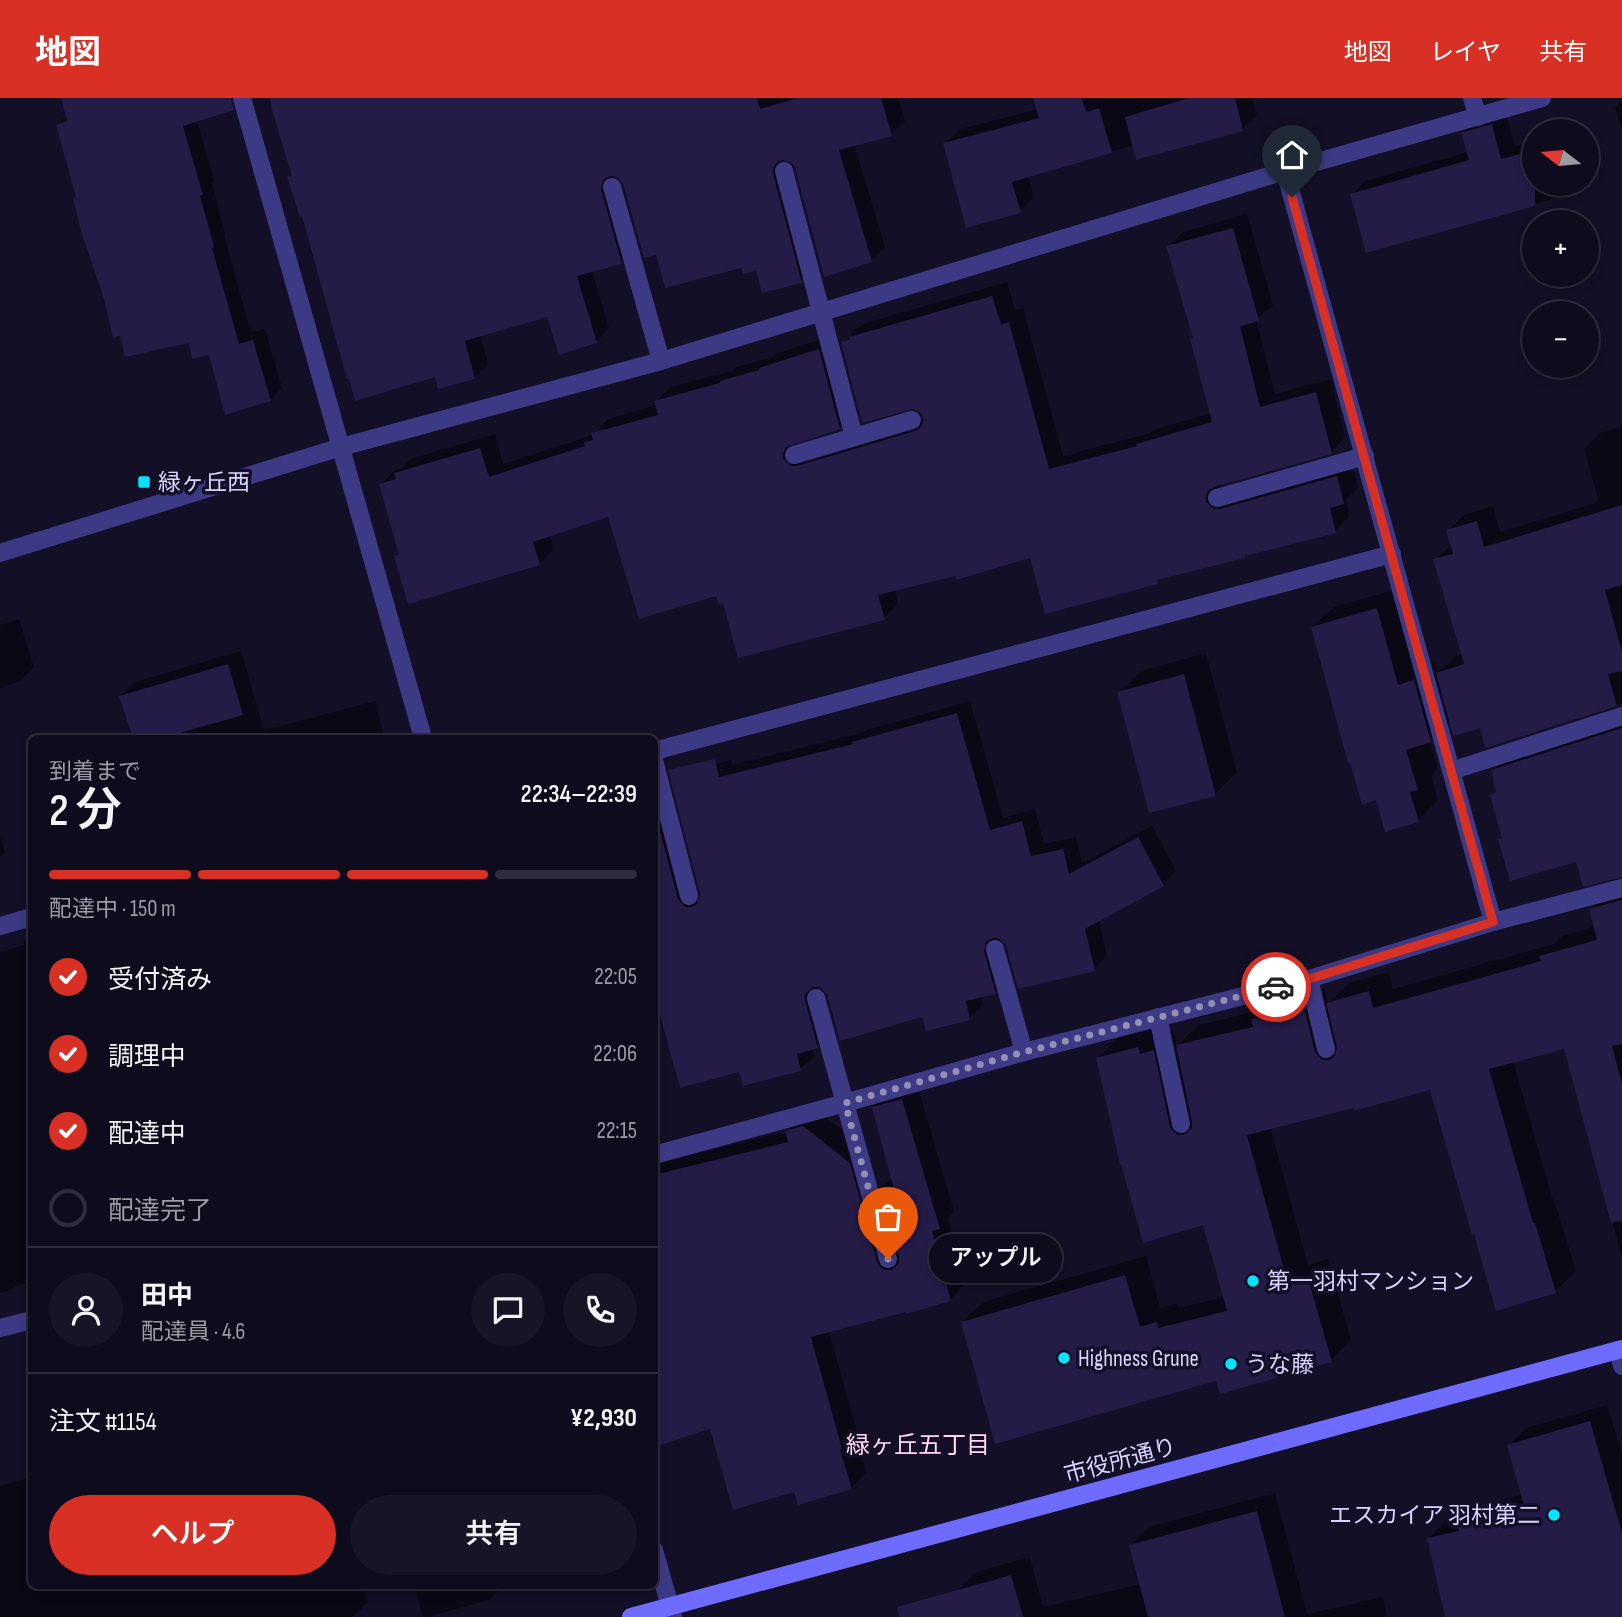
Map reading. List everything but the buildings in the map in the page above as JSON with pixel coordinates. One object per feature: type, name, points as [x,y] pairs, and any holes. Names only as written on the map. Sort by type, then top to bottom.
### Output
[{"type":"street","points":[[242,98],[422,735]]},
{"type":"street","points":[[1472,98],[1478,117]]},
{"type":"street","points":[[0,553],[341,447],[661,361],[1285,171],[1542,98]]},
{"type":"street","points":[[785,171],[854,437]]},
{"type":"street","points":[[1285,171],[1493,922]]},
{"type":"street","points":[[612,187],[661,361]]},
{"type":"street","points":[[794,455],[912,420]]},
{"type":"street","points":[[1217,498],[1365,456]]},
{"type":"street","points":[[658,750],[1392,554]]},
{"type":"street","points":[[1451,771],[1622,716]]},
{"type":"street","points":[[658,776],[689,896]]},
{"type":"street","points":[[658,1154],[1024,1052],[1309,979],[1493,922],[1622,888]]},
{"type":"street","points":[[0,926],[28,918]]},
{"type":"street","points":[[995,949],[1024,1052]]},
{"type":"street","points":[[1309,979],[1326,1049]]},
{"type":"street","points":[[816,998],[888,1259]]},
{"type":"street","points":[[1158,1017],[1181,1124]]},
{"type":"street","points":[[0,1328],[28,1321]]},
{"type":"street","name":"市役所通り","points":[[631,1617],[672,1612],[1621,1355]]},
{"type":"street","points":[[658,1564],[672,1612]]},
{"type":"way so far","points":[[888,1259],[845,1103],[1024,1052],[1276,987]]},
{"type":"place","name":"緑ヶ丘西","points":[[144,482]]},
{"type":"place","name":"アップル","points":[[888,1259]]},
{"type":"place","name":"第一羽村マンション","points":[[1253,1281]]},
{"type":"place","name":"Highness Grune","points":[[1064,1358]]},
{"type":"place","name":"うな藤","points":[[1231,1364]]},
{"type":"place","name":"エスカイア 羽村第二","points":[[1554,1515]]},
{"type":"district","name":"緑ヶ丘五丁目","points":[[918,1445]]},
{"type":"route","points":[[1276,987],[1493,922],[1292,197]]}]
